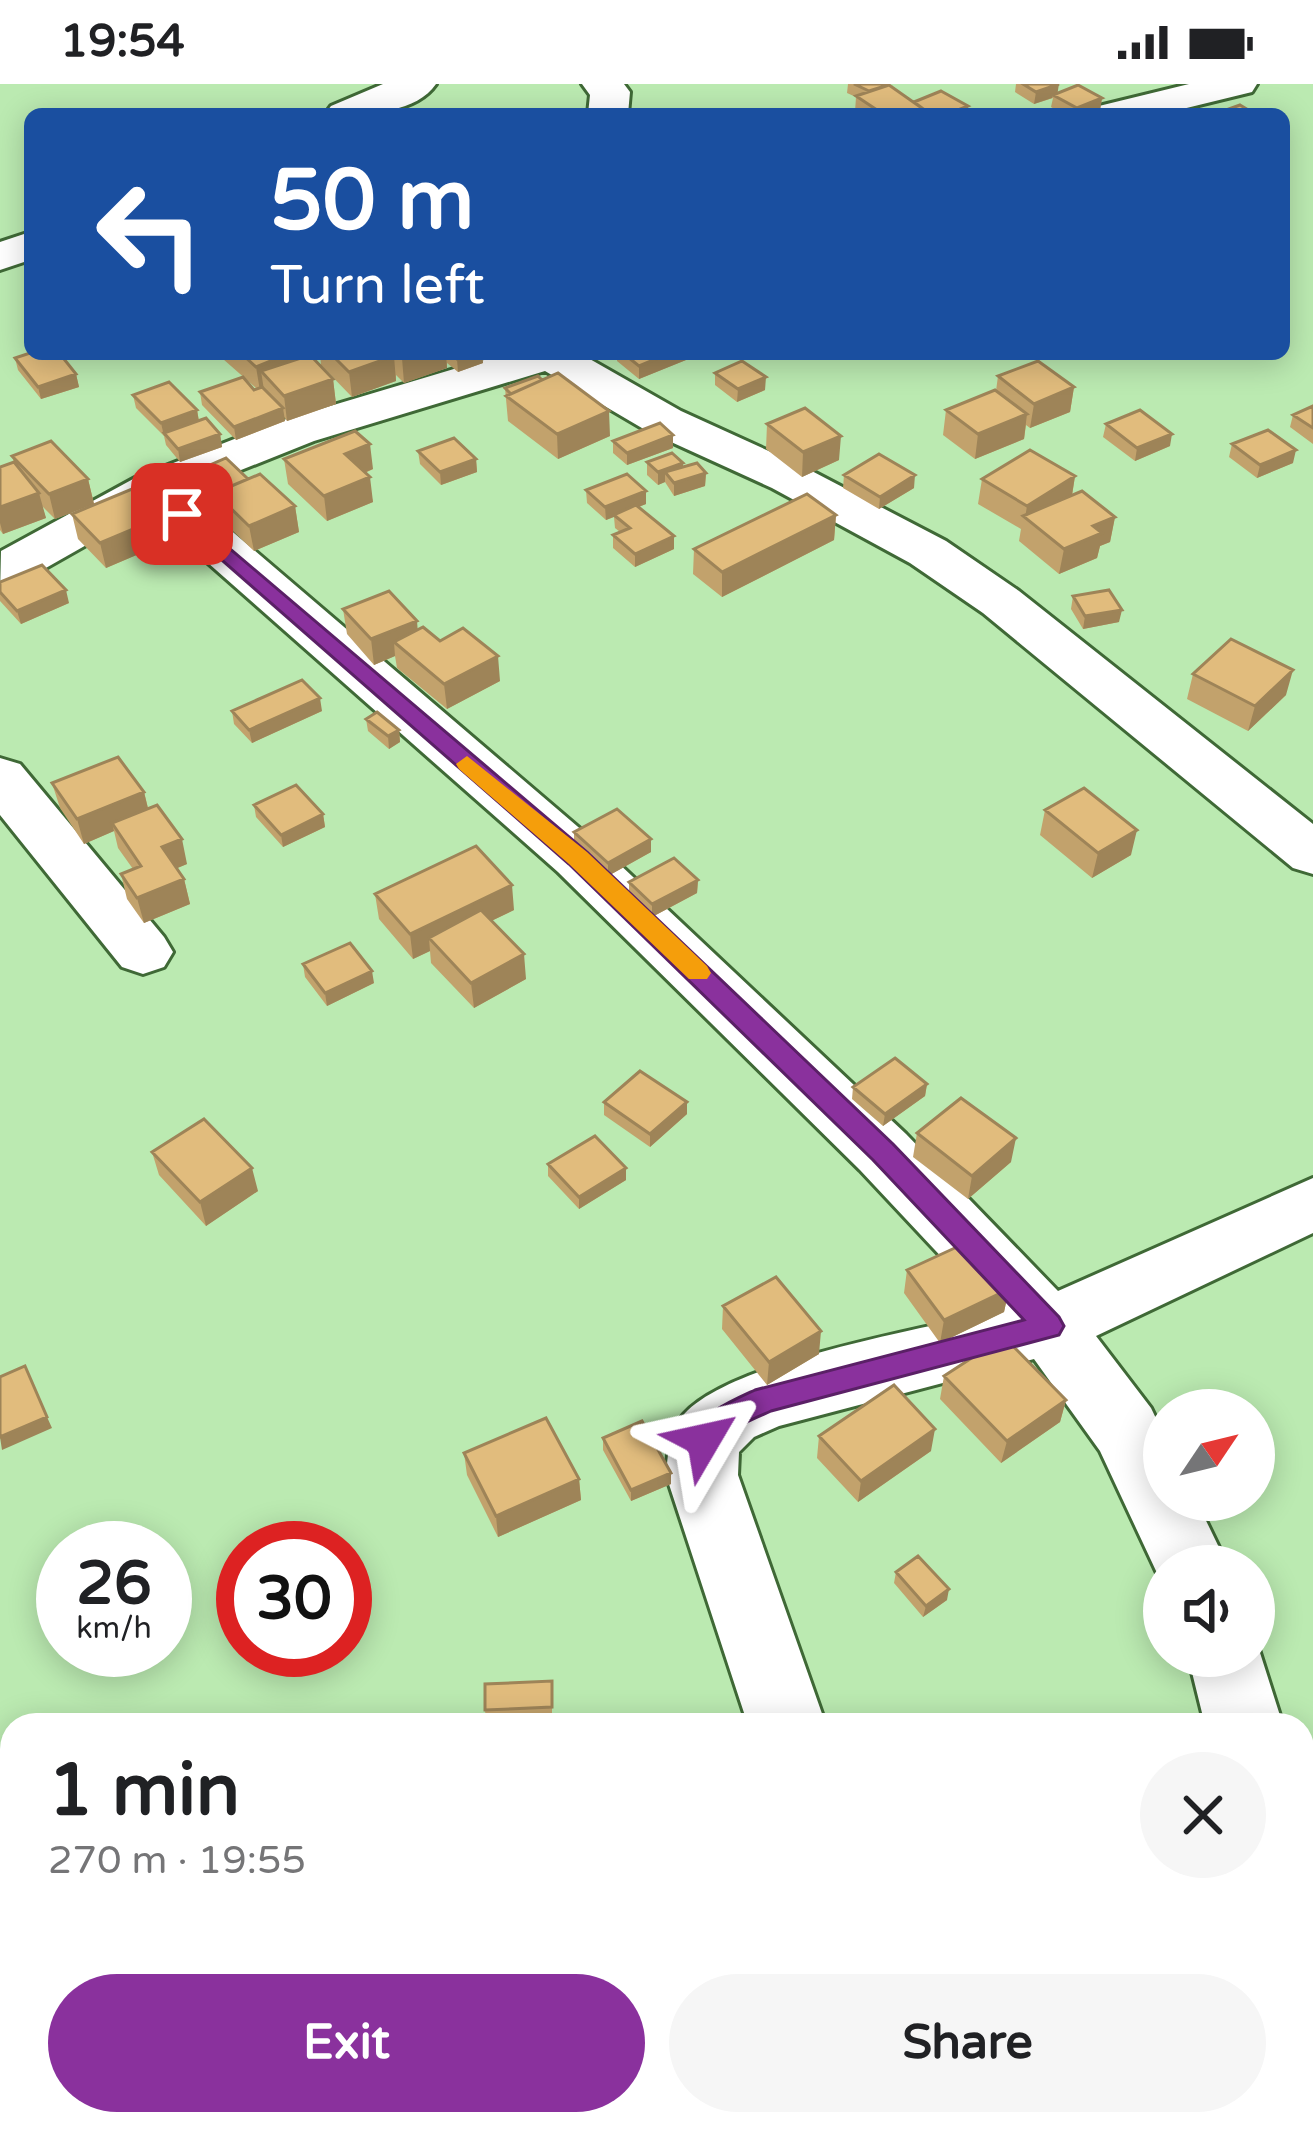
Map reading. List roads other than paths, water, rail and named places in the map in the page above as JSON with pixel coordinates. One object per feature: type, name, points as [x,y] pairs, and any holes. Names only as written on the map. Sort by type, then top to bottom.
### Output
[{"type":"street","points":[[359,108],[417,84]]},
{"type":"street","points":[[1138,108],[1238,84]]},
{"type":"street","points":[[0,580],[19,562],[152,488],[297,431],[531,360]]},
{"type":"street","points":[[561,360],[664,421],[789,478],[928,552],[1001,602],[1313,854]]},
{"type":"street","points":[[152,488],[578,858],[883,1152],[1049,1326],[1126,1430],[1181,1545]]},
{"type":"street","points":[[0,777],[142,952]]},
{"type":"street","points":[[783,1713],[702,1475],[704,1440],[729,1416],[766,1399],[1049,1326],[1313,1204]]},
{"type":"street","points":[[1231,1677],[1241,1713]]}]
